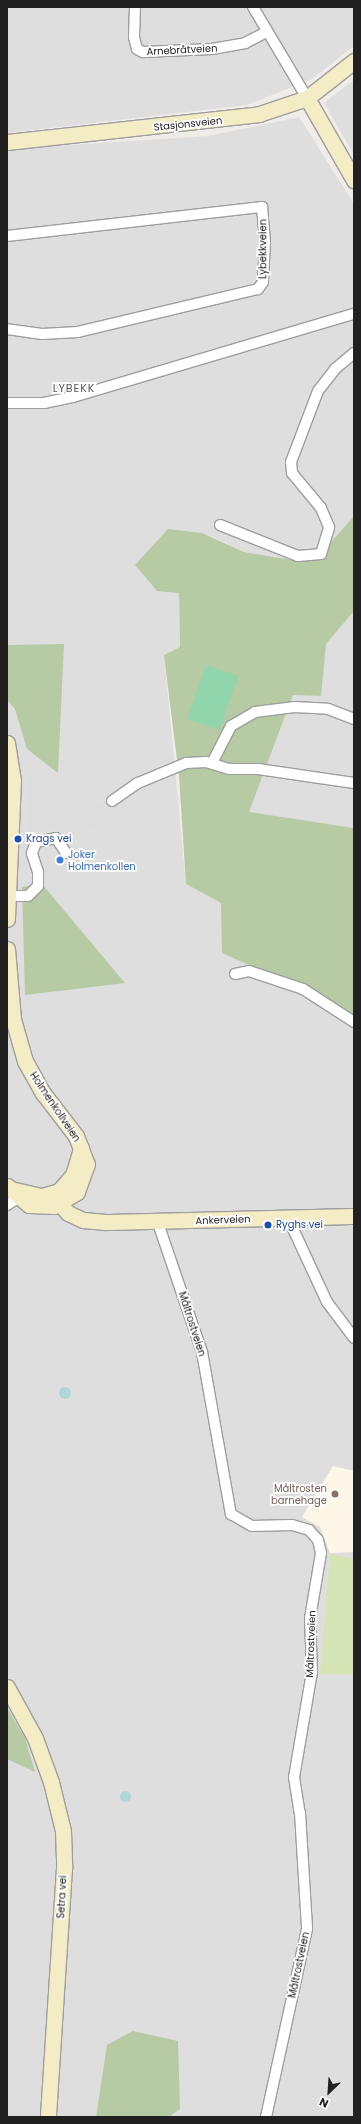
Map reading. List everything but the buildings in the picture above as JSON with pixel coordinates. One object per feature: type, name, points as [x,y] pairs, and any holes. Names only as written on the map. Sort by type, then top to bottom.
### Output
[{"type":"street","name":"Arnebråtveien","points":[[135,7],[134,37],[137,48],[143,52],[212,49],[245,43],[267,32]]},
{"type":"street","points":[[253,7],[354,180]]},
{"type":"street","name":"Stasjonsveien","points":[[7,142],[235,118],[307,98],[354,62]]},
{"type":"street","name":"Lybekkveien","points":[[7,236],[262,207],[265,242],[263,282],[258,289],[71,333],[42,334],[7,329]]},
{"type":"street","points":[[7,403],[44,403],[73,397],[354,314]]},
{"type":"street","points":[[220,525],[298,556],[321,554],[329,527],[321,508],[292,473],[292,462],[318,391],[335,369],[354,354]]},
{"type":"street","points":[[212,763],[231,726],[255,712],[295,707],[328,709],[354,719]]},
{"type":"street","points":[[7,743],[13,780],[7,920]]},
{"type":"street","points":[[112,802],[138,783],[186,763],[212,763],[229,769],[258,768],[354,783]]},
{"type":"street","points":[[8,896],[28,896],[38,886],[38,872],[32,853],[36,842],[56,838],[66,853]]},
{"type":"street","name":"Holmenkollveien","points":[[7,949],[7,966],[13,1019],[25,1061],[81,1148],[73,1175],[63,1197]]},
{"type":"street","points":[[235,974],[249,971],[303,990],[354,1022]]},
{"type":"street","points":[[8,1187],[17,1200],[42,1196],[63,1197]]},
{"type":"street","name":"Ankerveien","points":[[63,1197],[93,1220],[158,1223],[354,1216]]},
{"type":"street","points":[[288,1218],[327,1302],[354,1338]]},
{"type":"street","name":"Måltrostveien","points":[[158,1223],[202,1352],[231,1514],[252,1526],[292,1525],[309,1530],[318,1540],[321,1553],[310,1618],[312,1672],[294,1777],[300,1812],[307,1929],[266,2117]]},
{"type":"street","name":"Setra vei","points":[[7,1687],[35,1738],[51,1782],[63,1831],[48,2117]]},
{"type":"shaded area","points":[[7,7],[354,7],[354,46],[312,79],[247,105],[7,133]]},
{"type":"shaded area","points":[[354,80],[354,155],[324,103]]},
{"type":"shaded area","points":[[299,117],[354,204],[354,516],[324,550],[299,561],[244,552],[211,536],[179,592],[180,647],[164,655],[186,884],[221,903],[320,997],[354,1018],[354,2117],[7,2117],[7,149],[208,136]]},
{"type":"shaded area","points":[[354,611],[354,828],[248,813],[293,695],[326,644]]},
{"type":"shaded area","points":[[27,775],[46,776],[47,791],[54,792],[57,828],[28,832]]},
{"type":"shaded area","points":[[106,805],[100,830],[80,822],[83,806]]},
{"type":"shaded area","name":"Måltrosten barnehage","points":[[333,1466],[354,1471],[354,1552],[330,1553],[320,1527],[302,1517]]},
{"type":"green space","points":[[354,516],[354,611],[326,644],[321,696],[293,695],[249,812],[354,828],[354,1018],[320,997],[222,953],[221,903],[186,884],[179,776],[164,655],[180,647],[179,593],[157,591],[135,565],[168,529],[202,533],[244,552],[299,561],[324,550]]},
{"type":"green space","points":[[64,644],[58,773],[27,749],[15,709],[7,700],[7,645]]},
{"type":"green space","points":[[206,665],[238,676],[220,730],[187,719]]},
{"type":"green space","points":[[42,884],[125,983],[25,995],[22,887]]},
{"type":"green space","points":[[330,1554],[354,1559],[354,1675],[320,1674]]},
{"type":"green space","points":[[7,1708],[25,1738],[35,1772],[7,1759]]},
{"type":"green space","points":[[133,2031],[178,2041],[180,2109],[169,2117],[96,2117],[107,2045]]},
{"type":"water","points":[[63,1387],[67,1387],[71,1393],[67,1399],[63,1399],[59,1395],[59,1391]]},
{"type":"water","points":[[125,1790],[129,1792],[131,1796],[129,1800],[125,1802],[121,1800],[119,1796],[121,1792]]},
{"type":"place","name":"Krags vei","points":[[18,839]]},
{"type":"place","name":"Joker Holmenkollen","points":[[60,860]]},
{"type":"place","name":"Ryghs vei","points":[[268,1225]]},
{"type":"place","name":"Måltrosten barnehage","points":[[335,1494]]},
{"type":"district","name":"LYBEKK","points":[[74,388]]}]
